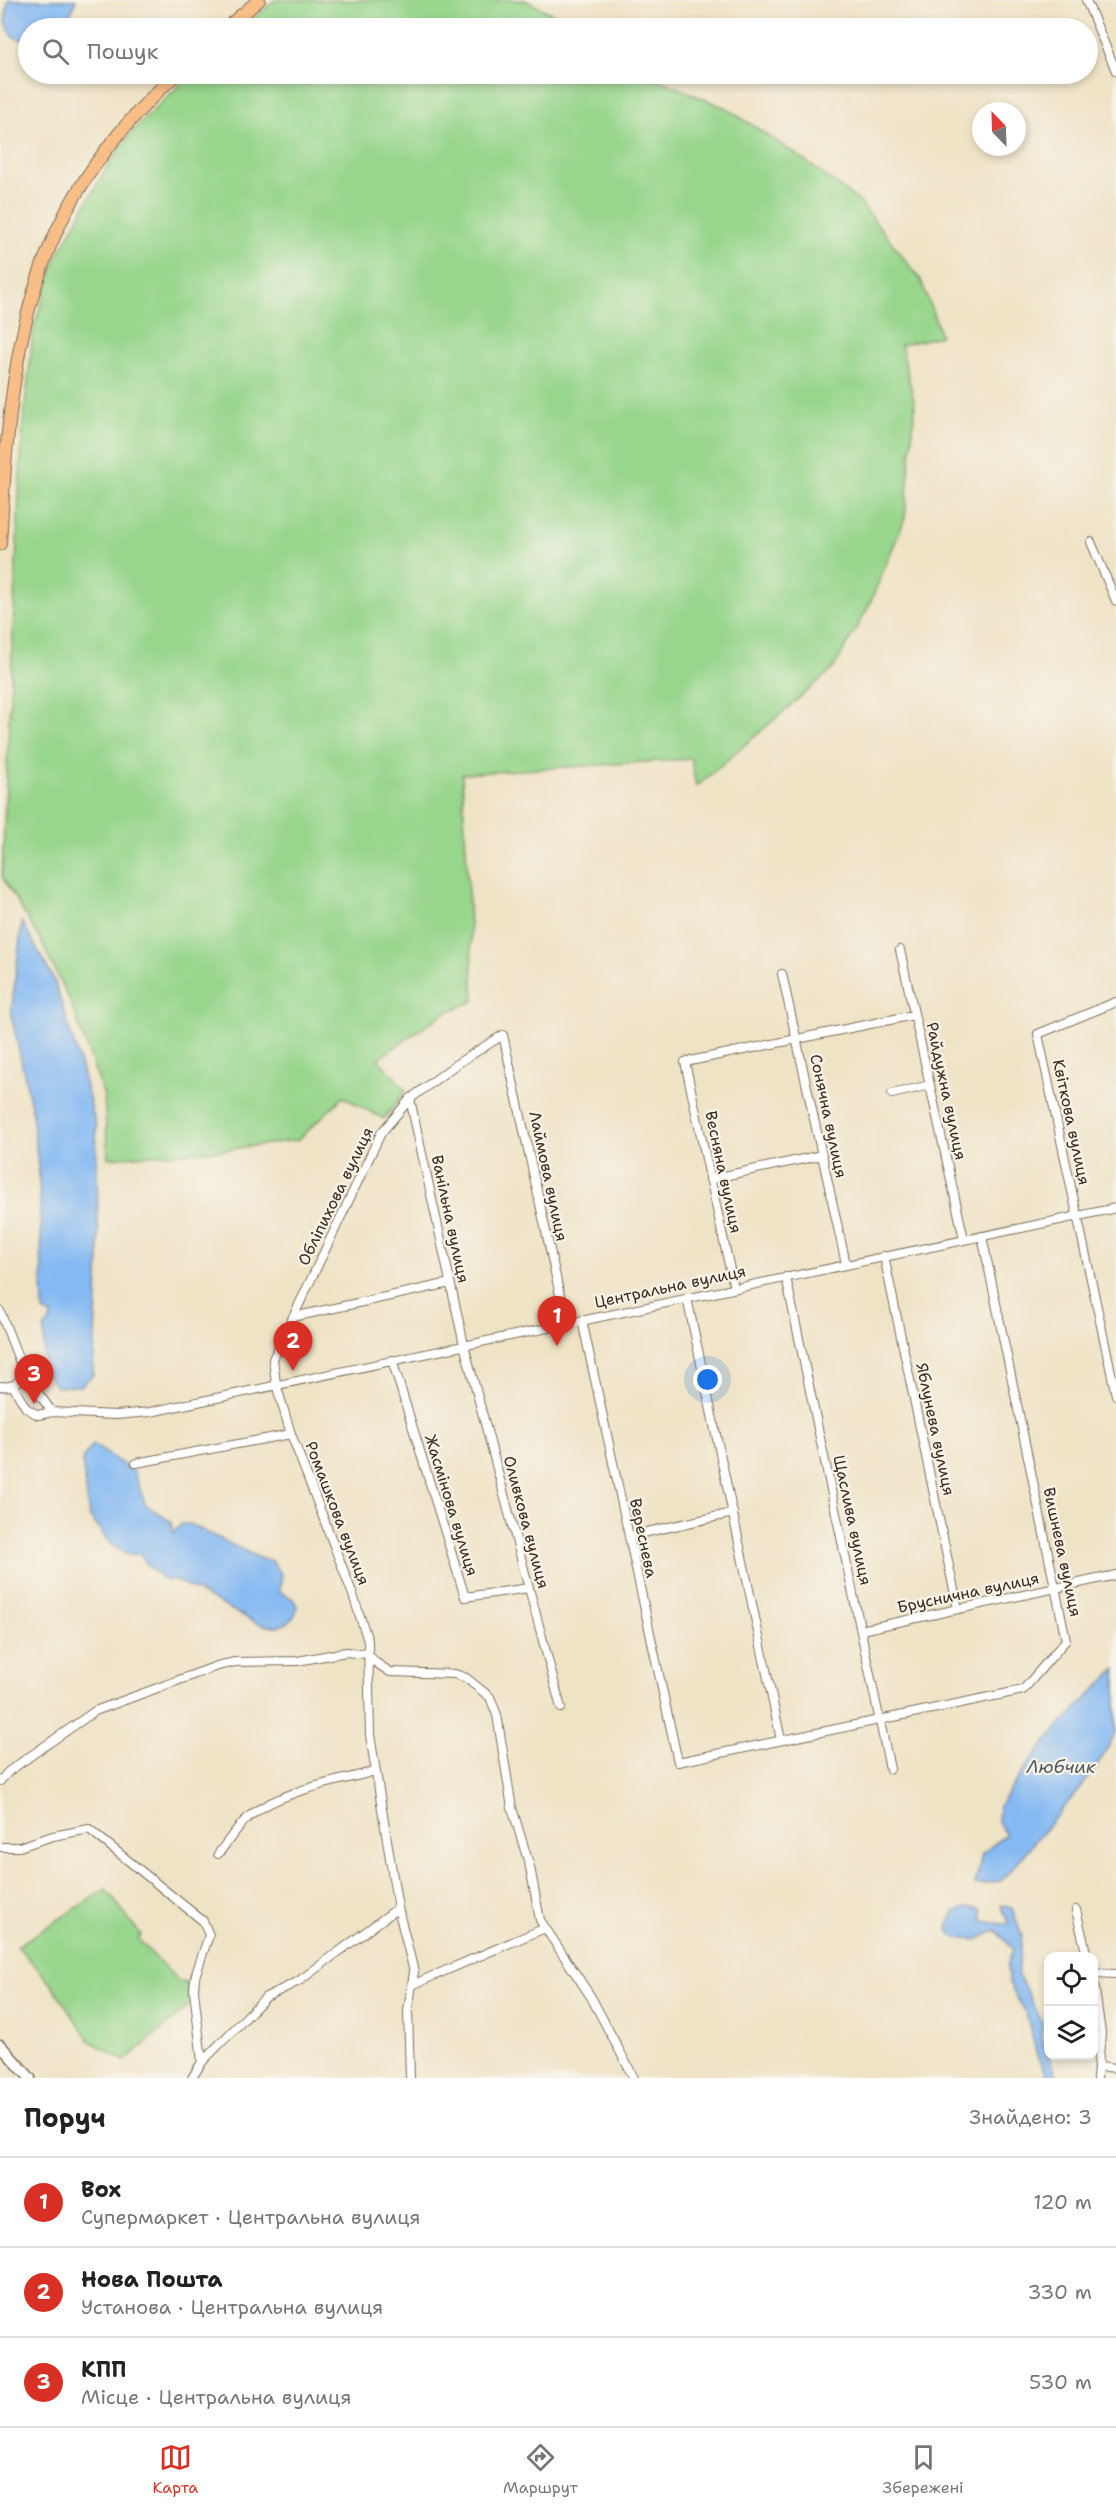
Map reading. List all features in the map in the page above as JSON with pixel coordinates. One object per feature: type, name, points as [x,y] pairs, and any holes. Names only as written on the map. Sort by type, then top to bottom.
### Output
[{"type":"main road","points":[[238,18],[259,0]]},
{"type":"main road","points":[[0,544],[9,415],[18,361],[24,328],[55,234],[92,169],[148,100],[165,84]]},
{"type":"street","points":[[1090,2],[1096,18]]},
{"type":"street","points":[[1098,23],[1116,71]]},
{"type":"street","points":[[1091,542],[1116,601]]},
{"type":"street","name":"Райдужна вулиця","points":[[900,950],[964,1239]]},
{"type":"street","name":"Сонячна вулиця","points":[[782,974],[846,1264]]},
{"type":"street","name":"Квіткова вулиця","points":[[1116,1002],[1038,1034],[1116,1395]]},
{"type":"street","points":[[796,1039],[914,1015]]},
{"type":"street","name":"Обліпихова вулиця","points":[[276,1384],[273,1359],[368,1155],[381,1133],[410,1099],[455,1065],[503,1035]]},
{"type":"street","name":"Лаймова вулиця","points":[[503,1035],[566,1323]]},
{"type":"street","name":"Весняна вулиця","points":[[734,1288],[685,1062],[796,1039]]},
{"type":"street","points":[[892,1094],[930,1085]]},
{"type":"street","name":"Ванільна вулиця","points":[[410,1099],[464,1345]]},
{"type":"street","points":[[710,1179],[822,1155]]},
{"type":"street","name":"Центральна вулиця","points":[[13,1386],[32,1413],[116,1415],[150,1412],[1116,1208]]},
{"type":"street","name":"Вишнева вулиця","points":[[678,1762],[1023,1690],[1066,1640],[982,1236]]},
{"type":"street","name":"Яблунева вулиця","points":[[884,1256],[958,1609]]},
{"type":"street","name":"Щаслива вулиця","points":[[786,1277],[890,1769]]},
{"type":"street","points":[[293,1317],[450,1283]]},
{"type":"street","points":[[687,1298],[782,1740]]},
{"type":"street","points":[[0,1311],[24,1373],[52,1412]]},
{"type":"street","name":"Вереснева","points":[[582,1320],[678,1762]]},
{"type":"street","name":"Оливкова вулиця","points":[[464,1345],[561,1708]]},
{"type":"street","name":"Жасмінова вулиця","points":[[392,1360],[465,1597],[529,1588]]},
{"type":"street","points":[[1,1390],[13,1386],[24,1373]]},
{"type":"street","name":"Ромашкова вулиця","points":[[276,1384],[291,1434],[353,1595],[368,1641],[370,1735],[375,1772],[398,1908],[412,1956],[412,1985],[408,2010],[410,2078]]},
{"type":"street","points":[[136,1463],[291,1434]]},
{"type":"street","points":[[629,1536],[733,1513]]},
{"type":"street","name":"Бруснична вулиця","points":[[861,1630],[1116,1575]]},
{"type":"street","points":[[0,1781],[9,1771],[95,1711],[169,1682],[235,1662],[268,1664],[346,1652],[368,1654],[390,1672],[455,1674],[466,1678],[490,1697],[497,1715],[512,1808],[530,1867],[537,1911],[545,1928],[591,1997],[634,2078]]},
{"type":"street","points":[[218,1854],[250,1816],[262,1808],[285,1797],[375,1772]]},
{"type":"street","points":[[0,1847],[19,1847],[53,1836],[89,1829],[203,1921],[209,1935],[195,1977],[194,1990],[202,2062]]},
{"type":"street","points":[[192,2078],[202,2062],[266,1997],[298,1981],[398,1908]]},
{"type":"street","points":[[1076,1911],[1086,1952]]},
{"type":"street","points":[[412,1985],[545,1928]]},
{"type":"street","points":[[1098,1973],[1116,1974]]},
{"type":"street","points":[[1097,2006],[1101,2033],[1097,2078]]},
{"type":"street","points":[[0,2045],[30,2078]]},
{"type":"street","points":[[1098,2066],[1116,2068]]},
{"type":"green space","points":[[275,0],[525,0],[560,18],[254,18]]},
{"type":"green space","points":[[181,84],[669,84],[726,108],[796,154],[860,202],[921,280],[941,336],[901,345],[915,406],[905,518],[868,608],[833,669],[696,787],[691,759],[462,774],[474,1001],[443,1014],[378,1059],[406,1090],[384,1119],[343,1097],[298,1140],[224,1150],[108,1158],[104,1096],[72,1006],[41,941],[2,877],[22,432],[34,326],[56,259],[106,168],[134,129]]},
{"type":"green space","points":[[106,1889],[141,1935],[138,1939],[178,1981],[187,1983],[191,2004],[125,2061],[90,2041],[49,1981],[17,1946]]},
{"type":"water","points":[[8,0],[76,0],[69,18],[18,18],[18,39],[13,37],[5,22]]},
{"type":"water","points":[[22,922],[54,980],[79,1060],[96,1126],[99,1257],[93,1375],[81,1386],[56,1387],[44,1370],[44,1328],[50,1322],[51,1315],[43,1311],[39,1173],[31,1106],[11,1014]]},
{"type":"water","points":[[93,1444],[134,1472],[145,1504],[170,1521],[174,1532],[182,1524],[190,1524],[261,1559],[271,1560],[282,1575],[279,1591],[293,1599],[297,1606],[292,1619],[288,1623],[276,1626],[256,1623],[174,1579],[165,1581],[148,1566],[140,1553],[129,1555],[111,1545],[89,1516],[82,1460]]},
{"type":"water","name":"Любчик","points":[[1116,1669],[1116,1733],[1093,1773],[1001,1881],[975,1885],[982,1854],[1006,1834],[998,1822],[999,1806],[1031,1760],[1060,1725]]},
{"type":"water","points":[[1001,1905],[1012,1908],[1022,1936],[1018,1974],[1042,2022],[1044,2060],[1050,2060],[1057,2078],[1048,2078],[1037,2056],[1027,2016],[1009,1983],[1007,1966],[1013,1949],[996,1930],[977,1940],[956,1938],[948,1930],[954,1913],[968,1908],[981,1909],[983,1921],[1009,1925]]},
{"type":"place","name":"Box","points":[[557,1346]]},
{"type":"place","name":"Нова Пошта","points":[[293,1371]]},
{"type":"place","name":"КПП","points":[[34,1404]]}]
